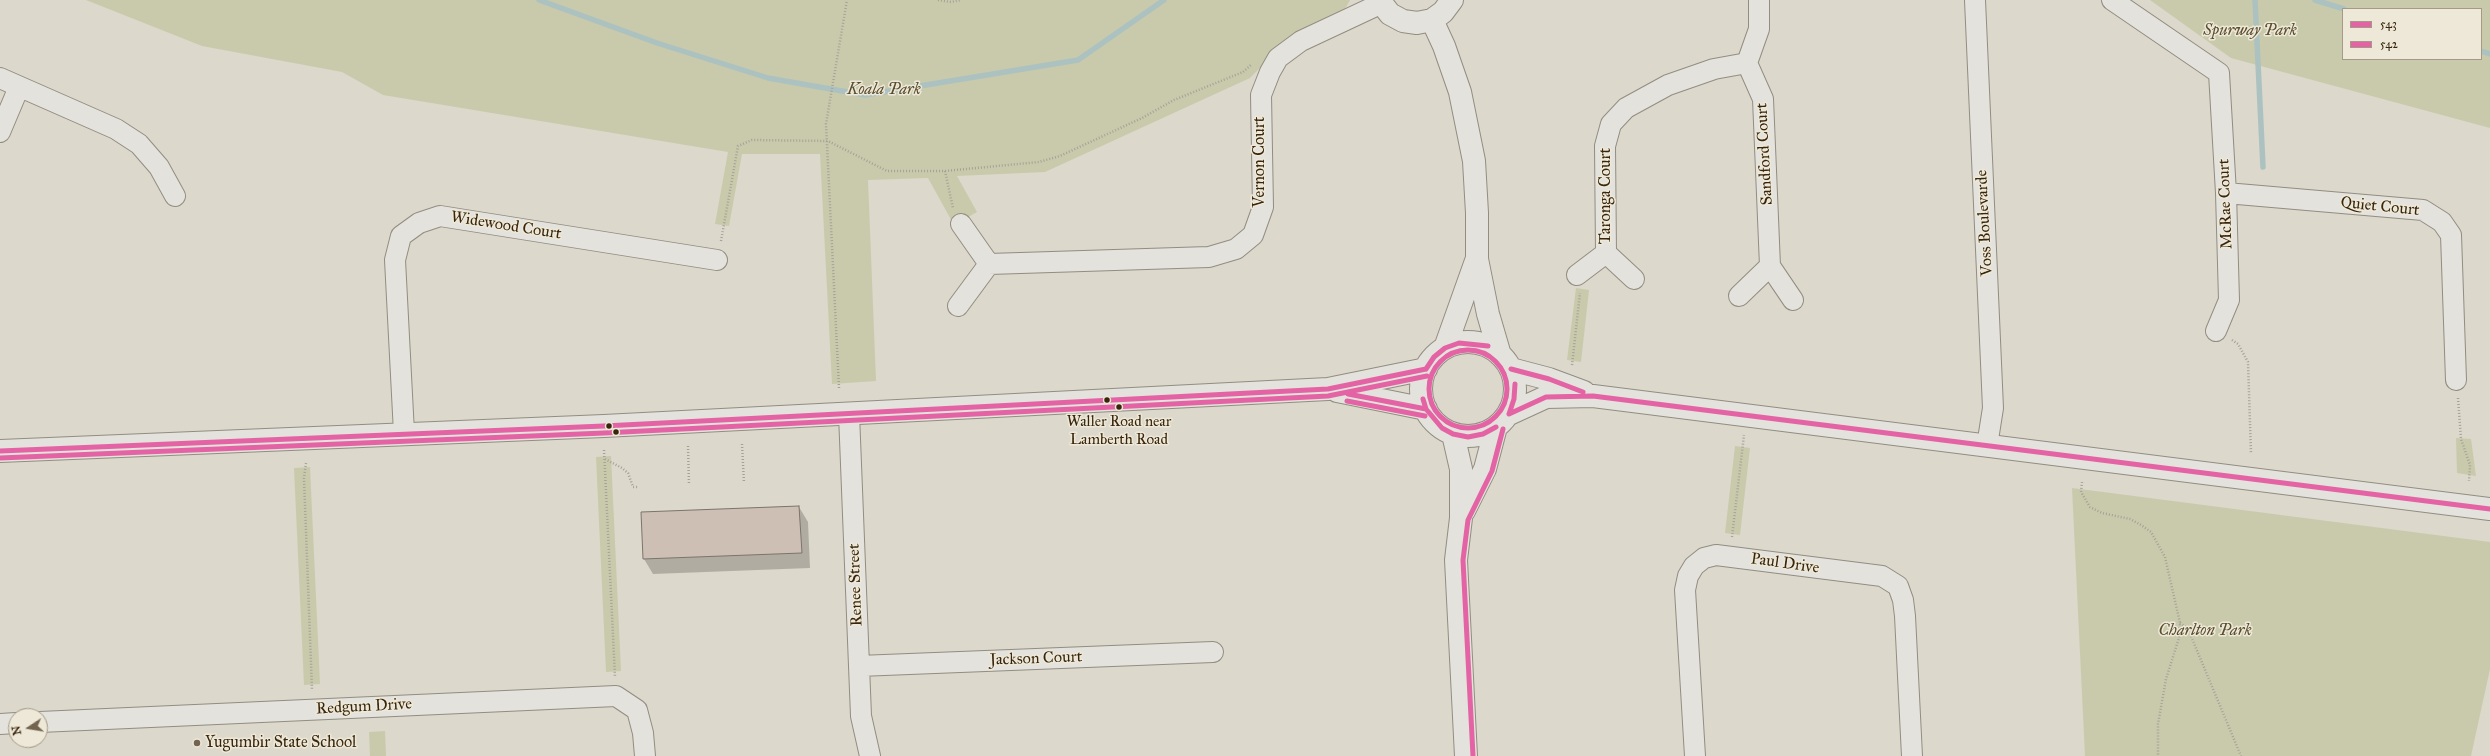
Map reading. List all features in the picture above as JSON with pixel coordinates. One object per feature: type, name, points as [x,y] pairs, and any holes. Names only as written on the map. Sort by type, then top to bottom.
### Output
[{"type":"street","points":[[1380,2],[1390,14],[1403,21],[1417,23],[1432,20],[1443,12],[1452,0]]},
{"type":"street","points":[[1747,63],[1760,29],[1759,0]]},
{"type":"street","name":"Voss Boulevarde","points":[[1975,0],[1993,408],[1987,446]]},
{"type":"street","name":"McRae Court","points":[[2112,0],[2219,74],[2226,193],[2229,300],[2216,331]]},
{"type":"street","name":"Vernon Court","points":[[989,264],[1209,257],[1236,249],[1253,235],[1263,207],[1261,95],[1270,72],[1278,58],[1301,41],[1380,2]]},
{"type":"street","points":[[1432,20],[1444,46],[1460,92],[1474,162],[1478,212],[1477,259],[1488,314],[1505,362],[1515,384],[1514,399],[1503,420],[1485,469],[1461,518]]},
{"type":"street","name":"Taronga Court","points":[[1634,279],[1606,253],[1605,146],[1611,124],[1626,108],[1668,85],[1714,69],[1747,63]]},
{"type":"street","name":"Sandford Court","points":[[1747,63],[1763,99],[1770,266]]},
{"type":"street","points":[[0,78],[116,129],[139,144],[159,167],[175,196]]},
{"type":"street","points":[[0,132],[19,87]]},
{"type":"street","name":"Quiet Court","points":[[2226,193],[2423,210],[2442,222],[2451,235],[2456,380]]},
{"type":"street","name":"Widewood Court","points":[[404,433],[394,260],[401,236],[419,223],[440,216],[718,260]]},
{"type":"street","points":[[958,306],[989,264],[961,224]]},
{"type":"street","name":"Taronga Court","points":[[1577,275],[1606,253]]},
{"type":"street","points":[[1445,348],[1477,259]]},
{"type":"street","points":[[1739,296],[1770,266],[1793,300]]},
{"type":"street","points":[[1594,396],[1505,362],[1488,346],[1474,342],[1459,343],[1445,348],[1434,357],[1426,369],[1422,389],[1426,409],[1442,428],[1453,434],[1468,437],[1483,434],[1503,420],[1546,397],[1594,396],[2490,509]]},
{"type":"street","points":[[0,451],[849,414],[1328,390],[1426,369]]},
{"type":"street","points":[[1328,390],[1426,409]]},
{"type":"street","name":"Renee Street","points":[[849,414],[861,716],[870,756]]},
{"type":"street","points":[[1453,434],[1462,469],[1461,518],[1456,560],[1466,756]]},
{"type":"street","name":"Paul Drive","points":[[1695,756],[1685,590],[1688,576],[1694,566],[1704,558],[1716,555],[1882,576],[1898,586],[1903,600],[1905,616],[1912,756]]},
{"type":"street","name":"Jackson Court","points":[[859,666],[1213,652]]},
{"type":"street","points":[[616,696],[636,710],[644,733],[645,756]]},
{"type":"street","name":"Redgum Drive","points":[[48,722],[616,696]]},
{"type":"path","points":[[839,388],[826,124],[847,0]]},
{"type":"path","points":[[938,0],[951,2],[961,0]]},
{"type":"path","points":[[718,260],[738,146],[752,140],[828,141],[887,171],[945,171],[1038,162],[1060,156],[1142,118],[1174,100],[1243,72],[1253,64]]},
{"type":"path","points":[[945,171],[952,206],[961,224]]},
{"type":"path","points":[[1571,370],[1580,295],[1577,275]]},
{"type":"path","points":[[2216,331],[2238,344],[2248,362],[2251,454]]},
{"type":"path","points":[[2456,380],[2462,439],[2470,465],[2468,481]]},
{"type":"path","points":[[1730,556],[1747,415]]},
{"type":"path","points":[[742,444],[744,483]]},
{"type":"path","points":[[688,446],[689,485]]},
{"type":"path","points":[[604,450],[616,696]]},
{"type":"path","points":[[605,459],[622,468],[628,473],[633,487],[639,487]]},
{"type":"path","points":[[306,463],[304,478],[312,710]]},
{"type":"path","points":[[2082,482],[2081,492],[2090,507],[2102,513],[2130,519],[2141,525],[2155,538],[2165,557],[2180,623],[2179,638],[2166,679],[2158,724],[2158,756]]},
{"type":"path","points":[[2180,623],[2188,629],[2241,756]]},
{"type":"green space","name":"Koala Park","points":[[86,0],[1350,0],[1345,9],[1292,35],[1250,78],[1045,172],[957,176],[977,212],[954,225],[928,178],[868,180],[876,381],[832,384],[820,154],[742,154],[729,226],[715,224],[728,152],[383,95],[342,72],[202,46]]},
{"type":"green space","name":"Spurway Park","points":[[2150,0],[2490,0],[2490,128],[2231,58]]},
{"type":"green space","points":[[1576,288],[1589,290],[1581,362],[1567,360]]},
{"type":"green space","points":[[2456,438],[2471,439],[2476,476],[2457,473]]},
{"type":"green space","points":[[1735,446],[1750,448],[1740,535],[1725,533]]},
{"type":"green space","points":[[611,456],[621,671],[606,672],[596,457]]},
{"type":"green space","points":[[310,467],[320,684],[304,685],[294,468]]},
{"type":"green space","name":"Charlton Park","points":[[2072,488],[2490,542],[2490,669],[2471,756],[2085,756]]},
{"type":"green space","points":[[385,731],[386,756],[370,756],[369,732]]},
{"type":"building","points":[[799,506],[802,553],[643,559],[641,512]]},
{"type":"waterway","points":[[539,0],[657,43],[768,78],[865,95],[1078,60],[1164,0]]},
{"type":"waterway","points":[[2255,0],[2263,167]]},
{"type":"waterway","points":[[2315,0],[2342,8]]},
{"type":"waterway","points":[[2482,51],[2490,54]]},
{"type":"transit line","name":"543","points":[[1426,369],[1434,357],[1445,348],[1459,343],[1488,346]]},
{"type":"transit line","name":"542","points":[[1460,350],[1476,350],[1490,356],[1501,367],[1507,381],[1507,389],[1507,397],[1501,411],[1490,422],[1476,428],[1460,428],[1446,422],[1435,411],[1429,397],[1429,381],[1435,367],[1446,356],[1460,350]]},
{"type":"transit line","name":"543","points":[[0,451],[604,426],[1328,389],[1426,369]]},
{"type":"transit line","name":"543","points":[[1511,369],[1549,379],[1583,392]]},
{"type":"transit line","name":"542","points":[[0,458],[604,433],[1328,396],[1427,376]]},
{"type":"transit line","name":"543","points":[[1509,414],[1514,399],[1515,384]]},
{"type":"transit line","name":"543","points":[[1348,394],[1426,409]]},
{"type":"transit line","name":"543","points":[[1509,414],[1546,397],[1593,396],[2490,509]]},
{"type":"transit line","name":"543","points":[[1423,399],[1426,409],[1442,428],[1453,434],[1468,437],[1483,434],[1496,427]]},
{"type":"transit line","name":"542","points":[[1347,401],[1425,416]]},
{"type":"transit line","name":"542","points":[[1473,756],[1463,560],[1468,520],[1492,471],[1503,429]]},
{"type":"place","name":"Waller Road near Lamberth Road","points":[[1119,407]]},
{"type":"place","name":"Yugumbir State School","points":[[197,743]]}]
